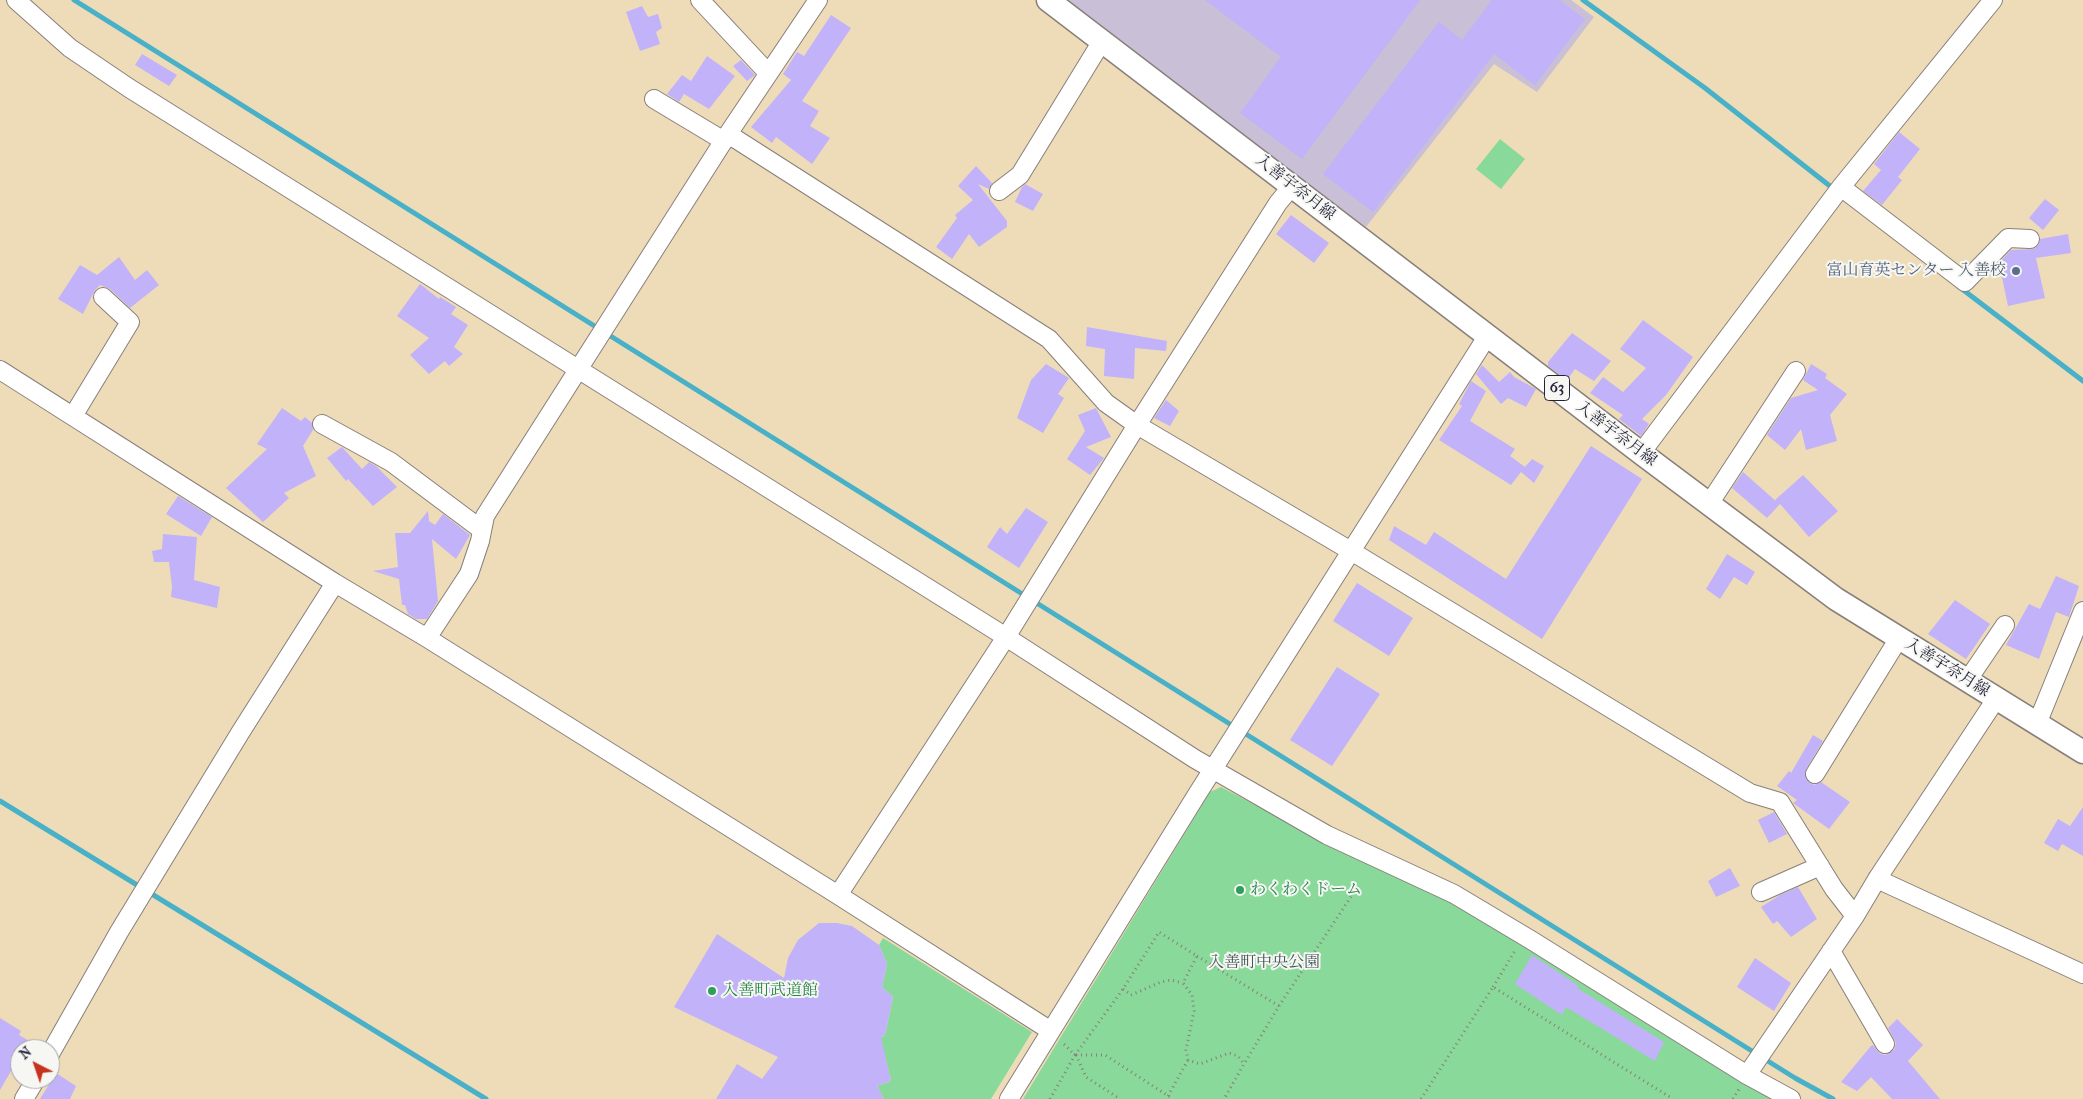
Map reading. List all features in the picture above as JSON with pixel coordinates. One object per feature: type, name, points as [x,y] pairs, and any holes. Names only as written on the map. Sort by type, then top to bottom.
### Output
[{"type":"main road","name":"入善宇奈月線","points":[[1048,0],[1641,453],[1836,599],[2083,752]]},
{"type":"street","points":[[16,0],[70,48],[129,88],[1006,637],[1213,770],[1327,835],[1454,894],[1747,1075],[1791,1099]]},
{"type":"street","points":[[700,0],[768,73]]},
{"type":"street","points":[[428,638],[469,574],[486,516],[726,137],[818,0]]},
{"type":"street","points":[[1641,453],[1841,187],[1993,0]]},
{"type":"street","points":[[999,191],[1020,175],[1102,41]]},
{"type":"street","points":[[654,99],[726,137],[1049,339],[1106,403],[1137,425],[1351,551],[1750,793],[1780,802],[1834,889],[1855,916]]},
{"type":"street","points":[[838,895],[1006,637],[1137,425],[1278,203],[1292,186]]},
{"type":"street","points":[[1841,187],[1965,282],[2008,238],[2030,239]]},
{"type":"street","points":[[73,416],[130,322],[103,297]]},
{"type":"street","points":[[1009,1099],[1213,770],[1488,335]]},
{"type":"street","points":[[0,370],[335,583],[428,638],[1051,1031]]},
{"type":"street","points":[[1709,504],[1796,371]]},
{"type":"street","points":[[322,424],[391,462],[482,530]]},
{"type":"street","points":[[58,1039],[119,932],[335,583]]},
{"type":"street","points":[[2036,724],[2083,611]]},
{"type":"street","points":[[1967,681],[2005,625]]},
{"type":"street","points":[[1815,774],[1899,638]]},
{"type":"street","points":[[1747,1075],[1855,916],[1877,879],[1996,699]]},
{"type":"street","points":[[1761,892],[1820,866]]},
{"type":"street","points":[[1877,879],[2083,974]]},
{"type":"street","points":[[1831,951],[1885,1044]]},
{"type":"path","points":[[1224,1099],[1280,1006],[1356,889]]},
{"type":"path","points":[[1050,1099],[1075,1055],[1123,989],[1159,932],[1280,1006]]},
{"type":"path","points":[[1421,1099],[1517,947],[1509,943]]},
{"type":"path","points":[[1183,983],[1197,956]]},
{"type":"path","points":[[1123,989],[1131,995],[1161,982],[1171,980],[1183,983],[1192,995],[1194,1011],[1186,1050],[1188,1060],[1168,1096]]},
{"type":"path","points":[[1493,987],[1673,1099]]},
{"type":"path","points":[[1051,1031],[1075,1055],[1086,1077],[1120,1099]]},
{"type":"path","points":[[1188,1060],[1200,1064],[1229,1053],[1238,1056],[1244,1064]]},
{"type":"path","points":[[1075,1055],[1105,1055],[1173,1099]]},
{"type":"shaded area","points":[[1062,0],[1571,0],[1594,17],[1537,92],[1494,64],[1366,227]]},
{"type":"green space","points":[[1500,139],[1525,159],[1501,189],[1476,169]]},
{"type":"green space","name":"入善町中央公園","points":[[1221,787],[1362,861],[1403,877],[1451,901],[1779,1099],[1023,1099],[1210,792]]},
{"type":"green space","points":[[883,938],[1032,1032],[991,1099],[884,1099],[877,1086],[891,1081],[886,1060],[876,1062],[873,1042],[885,1035],[893,997],[882,987],[887,964],[879,945]]},
{"type":"building","points":[[1205,0],[1420,0],[1302,159],[1240,113],[1281,57]]},
{"type":"building","points":[[1492,0],[1559,0],[1585,19],[1535,85],[1494,54],[1373,212],[1323,174],[1439,22],[1462,40]]},
{"type":"building","points":[[642,6],[648,17],[658,14],[662,28],[656,32],[660,44],[640,51],[626,12]]},
{"type":"building","points":[[831,15],[851,28],[802,101],[819,111],[810,126],[830,138],[812,164],[776,137],[772,143],[751,127],[791,80],[783,74],[797,52],[804,56]]},
{"type":"building","points":[[142,54],[177,75],[169,86],[135,65]]},
{"type":"building","points":[[707,56],[735,76],[709,109],[684,94],[679,102],[667,94],[682,75],[691,81]]},
{"type":"building","points":[[741,60],[755,75],[747,81],[733,66]]},
{"type":"building","points":[[1899,132],[1920,149],[1898,177],[1902,180],[1882,205],[1863,191],[1881,170],[1874,164]]},
{"type":"building","points":[[976,166],[992,183],[989,189],[978,184],[1007,221],[1007,227],[979,247],[969,234],[952,259],[936,247],[957,218],[955,215],[973,200],[958,186]]},
{"type":"building","points":[[1025,184],[1043,194],[1033,211],[1015,202]]},
{"type":"building","points":[[2045,199],[2059,210],[2043,230],[2029,218]]},
{"type":"building","points":[[1291,215],[1329,243],[1314,263],[1276,234]]},
{"type":"building","points":[[2068,234],[2071,253],[2036,258],[2045,298],[2008,306],[1999,263],[2011,250],[2034,249],[2039,244],[2040,239]]},
{"type":"building","points":[[119,257],[135,280],[147,270],[159,285],[130,308],[110,289],[100,285],[95,290],[83,314],[58,299],[80,265],[97,275]]},
{"type":"building","points":[[420,284],[439,299],[440,297],[456,307],[451,314],[468,325],[454,347],[463,354],[449,366],[445,361],[429,374],[410,355],[429,338],[397,316]]},
{"type":"building","points":[[1643,320],[1693,357],[1666,395],[1642,419],[1649,424],[1641,436],[1619,419],[1623,415],[1590,393],[1603,377],[1623,392],[1646,368],[1620,349]]},
{"type":"building","points":[[1087,327],[1167,341],[1166,351],[1135,348],[1134,379],[1104,376],[1105,349],[1086,346]]},
{"type":"building","points":[[1572,333],[1611,361],[1594,381],[1575,369],[1567,380],[1548,366],[1548,362]]},
{"type":"building","points":[[1046,364],[1069,378],[1058,394],[1064,398],[1043,433],[1017,418],[1031,380]]},
{"type":"building","points":[[1811,364],[1827,374],[1825,378],[1847,394],[1830,415],[1837,441],[1806,450],[1801,429],[1785,450],[1767,435],[1791,398],[1818,390],[1803,380]]},
{"type":"building","points":[[1482,365],[1499,382],[1510,372],[1514,377],[1536,389],[1526,407],[1508,398],[1501,404],[1476,374]]},
{"type":"building","points":[[1471,381],[1486,391],[1470,421],[1515,449],[1510,456],[1525,467],[1532,459],[1544,466],[1534,483],[1521,472],[1511,485],[1439,440],[1462,406],[1459,404]]},
{"type":"building","points":[[1166,400],[1179,411],[1170,426],[1154,418]]},
{"type":"building","points":[[282,408],[301,421],[305,417],[312,423],[313,430],[303,446],[316,476],[284,493],[289,498],[263,522],[226,488],[267,449],[257,444]]},
{"type":"building","points":[[1096,408],[1111,437],[1086,447],[1104,458],[1090,475],[1067,459],[1085,431],[1078,415]]},
{"type":"building","points":[[1591,446],[1642,479],[1542,639],[1389,540],[1394,526],[1426,545],[1434,532],[1506,579]]},
{"type":"building","points":[[342,447],[362,469],[369,462],[376,466],[397,487],[373,506],[348,479],[346,481],[327,458]]},
{"type":"building","points":[[1743,472],[1778,503],[1775,500],[1803,475],[1838,511],[1809,537],[1780,504],[1767,518],[1732,488]]},
{"type":"building","points":[[178,496],[212,517],[201,536],[166,514]]},
{"type":"building","points":[[1026,508],[1048,522],[1019,568],[987,547],[1000,527],[1007,534]]},
{"type":"building","points":[[428,511],[429,521],[435,525],[443,514],[470,535],[456,559],[432,539],[438,601],[427,619],[416,619],[408,614],[405,605],[402,605],[399,579],[373,571],[398,567],[395,533],[410,533]]},
{"type":"building","points":[[163,534],[197,537],[194,580],[220,587],[217,608],[171,597],[172,587],[169,562],[154,562],[152,551],[162,549]]},
{"type":"building","points":[[1727,554],[1755,572],[1747,585],[1734,577],[1720,599],[1706,589]]},
{"type":"building","points":[[2056,576],[2079,586],[2069,617],[2056,612],[2039,659],[2006,645],[2029,604],[2040,609]]},
{"type":"building","points":[[1357,583],[1413,618],[1389,656],[1333,621]]},
{"type":"building","points":[[1955,600],[1990,624],[1966,659],[1928,634]]},
{"type":"building","points":[[1337,667],[1380,694],[1332,766],[1290,740]]},
{"type":"building","points":[[1813,735],[1823,741],[1806,769],[1806,779],[1814,785],[1821,782],[1850,802],[1829,829],[1793,803],[1797,800],[1777,786],[1789,771],[1791,773]]},
{"type":"building","points":[[2083,807],[2083,856],[2062,844],[2058,851],[2044,843],[2058,819],[2070,826]]},
{"type":"building","points":[[1774,812],[1787,834],[1769,843],[1758,820]]},
{"type":"building","points":[[1730,868],[1740,886],[1716,897],[1708,881]]},
{"type":"building","points":[[1798,887],[1817,919],[1791,937],[1777,921],[1773,924],[1761,907],[1780,895]]},
{"type":"building","points":[[819,923],[837,923],[852,926],[879,945],[887,964],[882,987],[893,997],[885,1035],[881,1037],[891,1081],[877,1086],[884,1099],[716,1099],[737,1064],[762,1079],[778,1057],[674,1007],[717,934],[784,978],[788,958],[798,940]]},
{"type":"building","points":[[1532,955],[1579,986],[1577,988],[1664,1042],[1655,1061],[1566,1007],[1562,1015],[1515,984]]},
{"type":"building","points":[[1755,958],[1791,983],[1774,1011],[1737,987]]},
{"type":"building","points":[[0,1018],[21,1031],[19,1035],[26,1039],[10,1039],[10,1073],[0,1090]]},
{"type":"building","points":[[1897,1019],[1923,1045],[1908,1061],[1940,1099],[1892,1099],[1871,1077],[1857,1091],[1841,1082],[1871,1046],[1873,1045],[1879,1053],[1885,1055],[1894,1050],[1896,1043],[1888,1028]]},
{"type":"building","points":[[60,1076],[76,1086],[70,1099],[40,1099],[46,1089],[60,1089]]},
{"type":"waterway","points":[[74,0],[1795,1078],[1833,1099]]},
{"type":"waterway","points":[[1583,0],[1705,88],[1835,190]]},
{"type":"waterway","points":[[1958,286],[2083,381]]},
{"type":"waterway","points":[[0,801],[486,1099]]},
{"type":"place","name":"富山育英センター 入善校","points":[[2016,271]]},
{"type":"place","name":"わくわくドーム","points":[[1240,890]]},
{"type":"place","name":"入善町武道館","points":[[712,991]]}]
